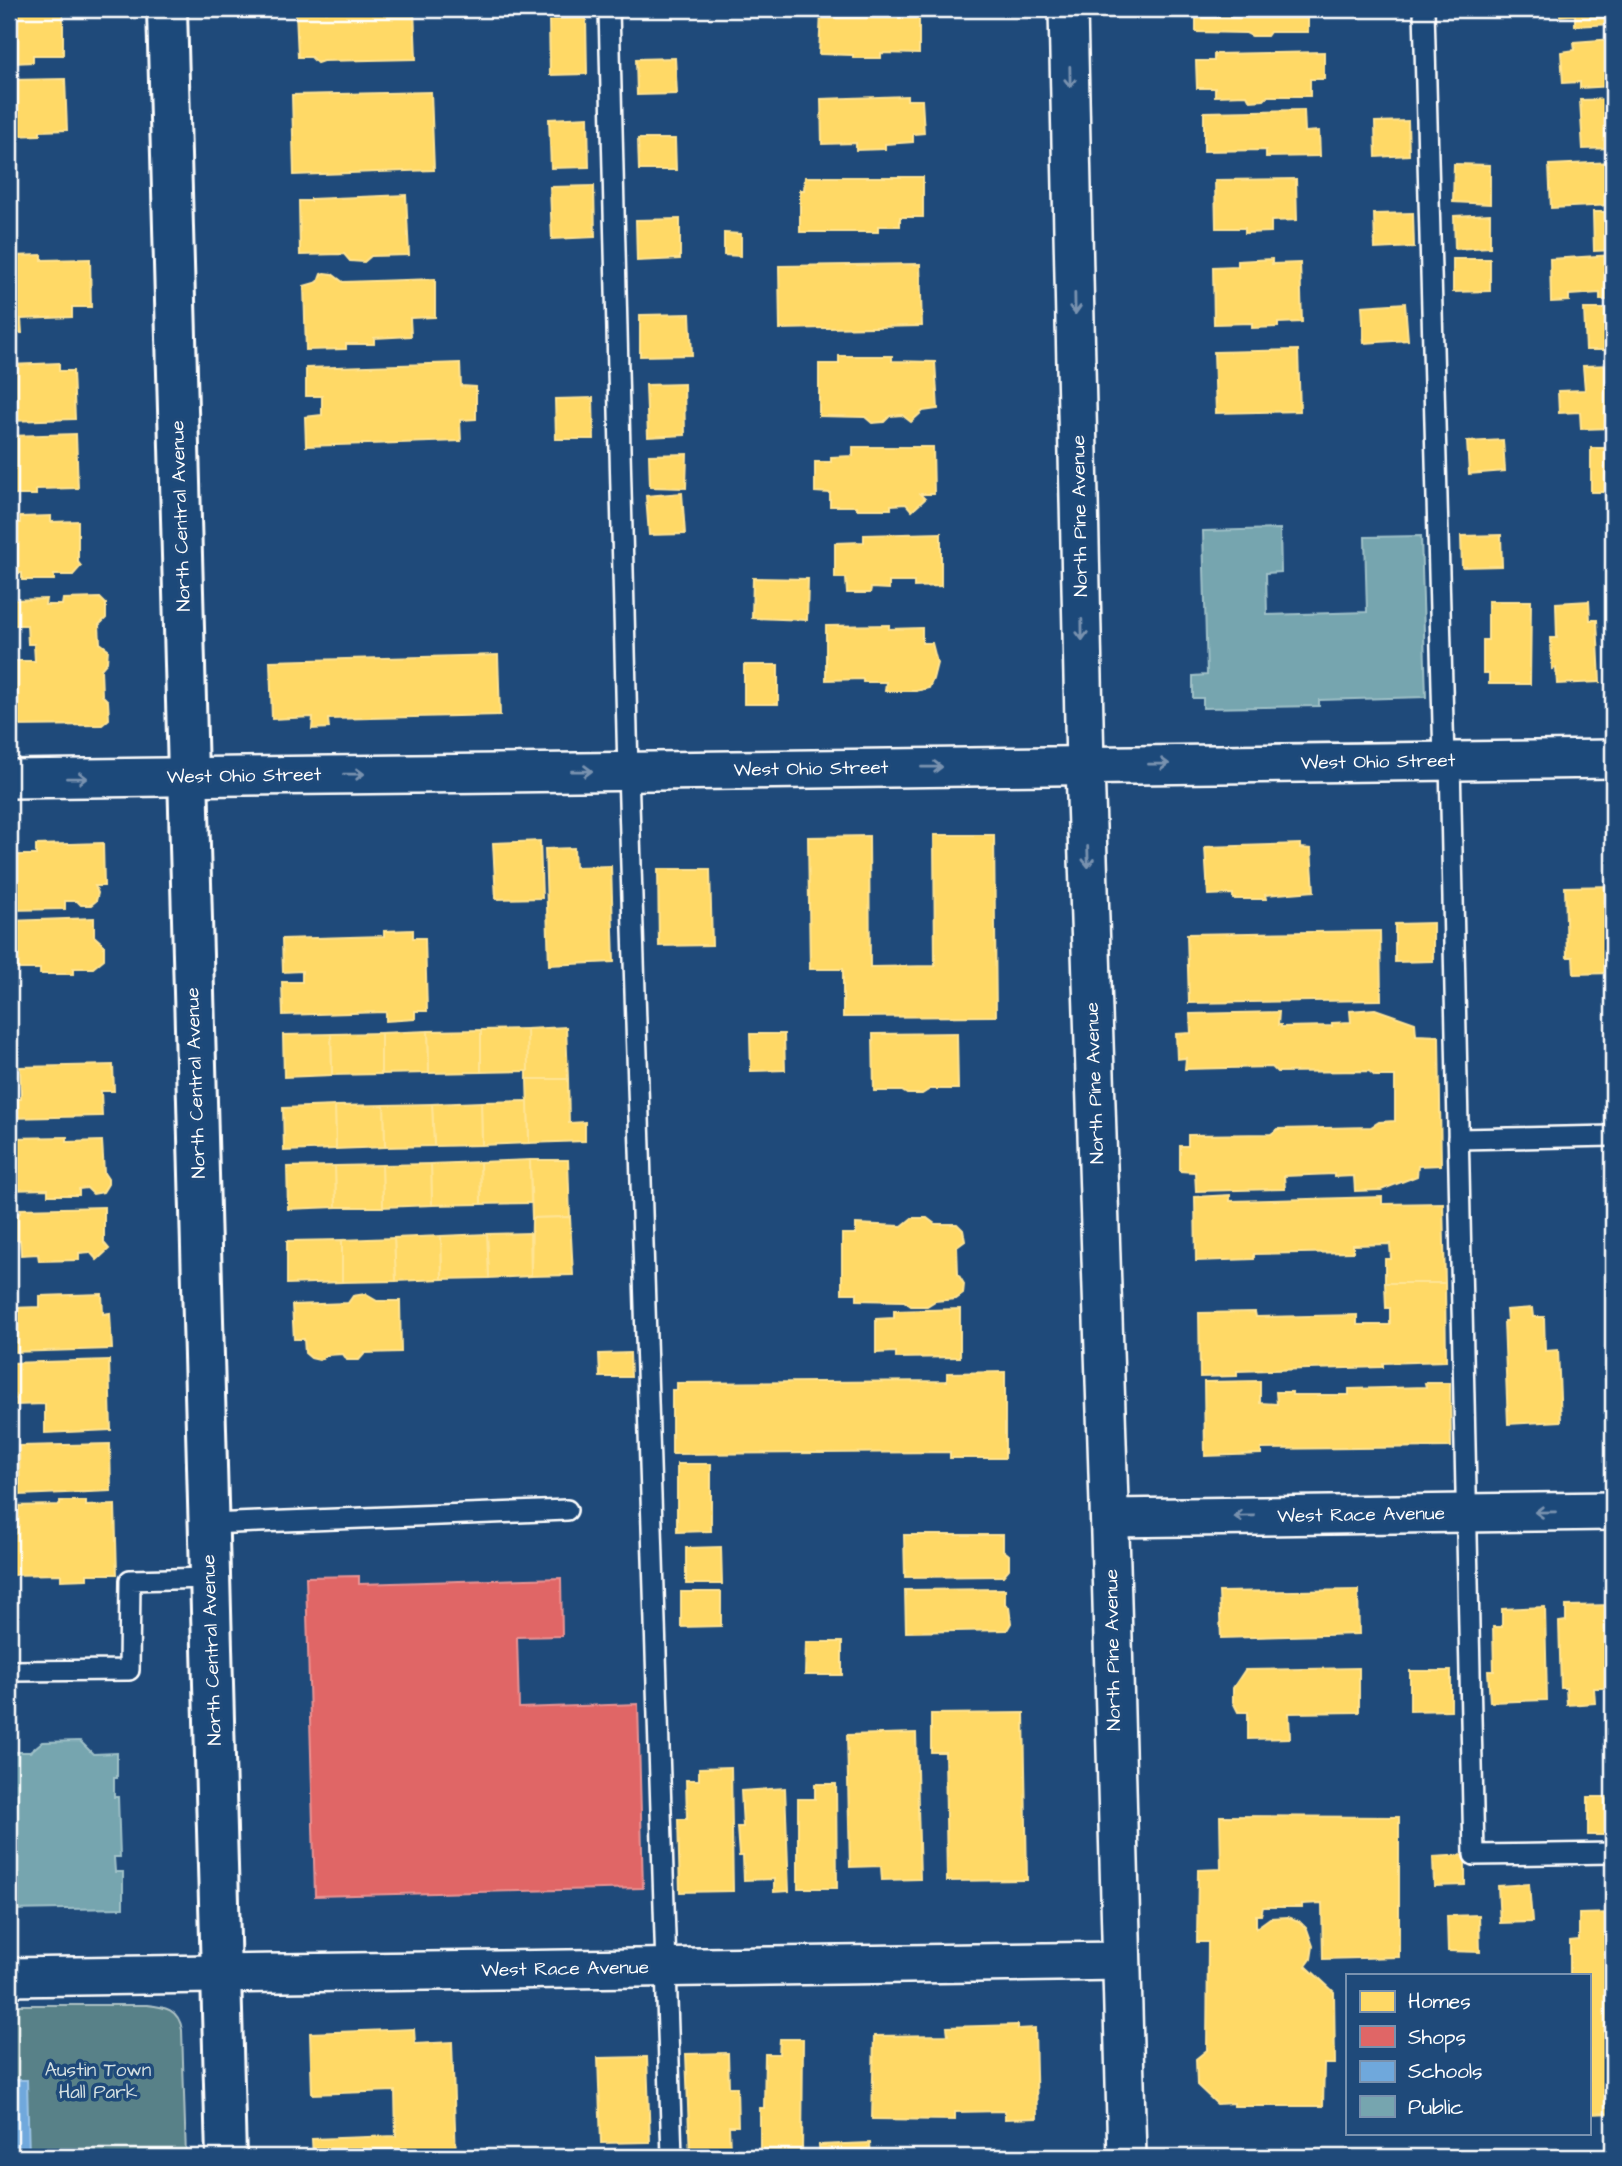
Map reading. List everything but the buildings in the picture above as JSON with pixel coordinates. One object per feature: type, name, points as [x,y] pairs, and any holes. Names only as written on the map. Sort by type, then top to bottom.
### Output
[{"type":"street","name":"North Central Avenue","points":[[167,9],[226,2157]]},
{"type":"street","name":"North Pine Avenue","points":[[1068,9],[1085,765],[1110,1518],[1127,2157]]},
{"type":"street","name":"West Ohio Street","points":[[9,779],[1613,759]]},
{"type":"street","name":"West Race Avenue","points":[[1110,1518],[1613,1511]]},
{"type":"street","name":"West Race Avenue","points":[[9,1977],[1121,1961]]},
{"type":"lane","points":[[609,9],[628,771],[672,2157]]},
{"type":"lane","points":[[1424,9],[1458,1139],[1474,1855],[1613,1853]]},
{"type":"lane","points":[[1458,1139],[1613,1136]]},
{"type":"lane","points":[[209,1524],[567,1510]]},
{"type":"lane","points":[[9,1671],[129,1670],[130,1580],[210,1578]]},
{"type":"green space","name":"Austin Town Hall Park","points":[[9,2005],[147,2005],[165,2008],[174,2013],[182,2030],[186,2157],[9,2157]]}]
